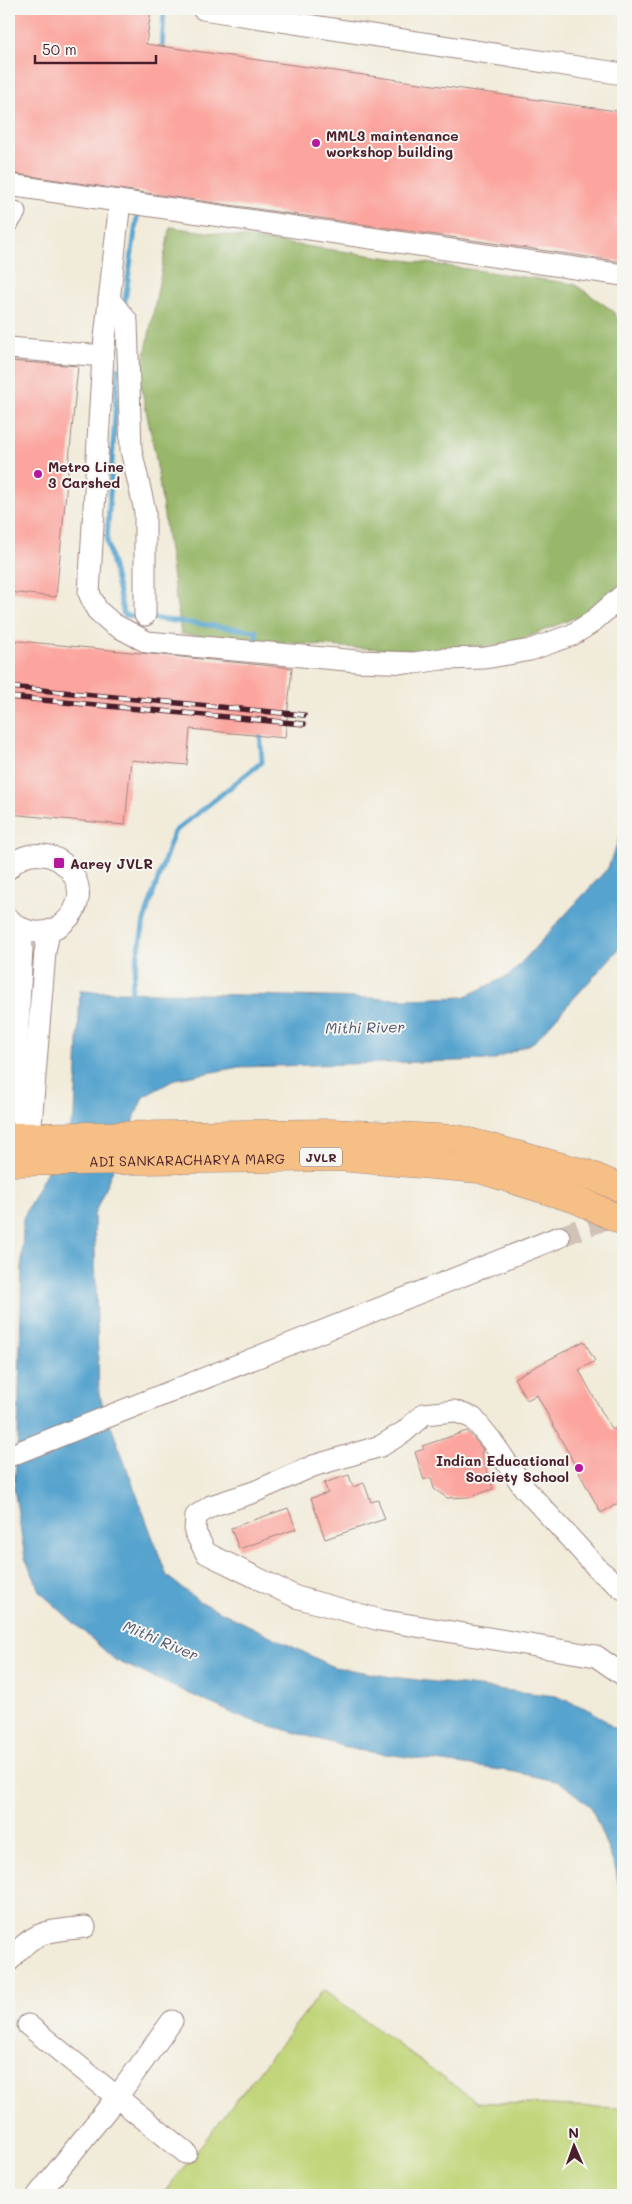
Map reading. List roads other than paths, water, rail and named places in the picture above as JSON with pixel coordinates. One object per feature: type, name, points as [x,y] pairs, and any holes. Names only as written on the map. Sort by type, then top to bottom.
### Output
[{"type":"main road","name":"ADI SANKARACHARYA MARG","points":[[15,1143],[331,1133],[458,1139],[588,1174],[623,1189]]},
{"type":"main road","name":"ADI SANKARACHARYA MARG","points":[[15,1143],[339,1157],[479,1169],[578,1200],[623,1221]]},
{"type":"lane","points":[[203,9],[623,74]]},
{"type":"lane","points":[[9,185],[623,275]]},
{"type":"lane","points":[[120,201],[103,356],[89,592],[97,610],[113,624],[147,642],[357,661],[415,662],[441,659],[485,658],[530,650],[572,635],[591,623],[623,595]]},
{"type":"lane","points":[[109,299],[127,321],[132,450],[145,511],[145,614]]},
{"type":"lane","points":[[9,348],[103,356]]},
{"type":"lane","points":[[9,868],[20,859],[38,854],[56,858],[71,870],[78,888],[76,906],[66,922],[49,931],[40,933],[15,924]]},
{"type":"lane","points":[[15,924],[22,948],[15,1143]]},
{"type":"lane","points":[[15,1143],[49,931]]},
{"type":"lane","points":[[9,1456],[560,1237]]},
{"type":"lane","points":[[623,1589],[600,1571],[525,1489],[491,1440],[472,1418],[454,1410],[424,1414],[404,1432],[381,1446],[313,1466],[254,1492],[211,1506],[196,1516],[195,1532],[206,1553],[296,1597],[380,1620],[596,1656],[623,1675]]},
{"type":"lane","points":[[9,1961],[29,1938],[47,1932],[86,1928]]},
{"type":"lane","points":[[38,2195],[117,2097],[172,2022]]},
{"type":"lane","points":[[28,2025],[186,2153]]},
{"type":"water","name":"Mithi River","points":[[623,828],[623,941],[617,951],[534,1042],[493,1060],[239,1067],[176,1079],[143,1097],[94,1215],[99,1394],[167,1576],[199,1601],[334,1667],[392,1677],[556,1696],[592,1711],[623,1735],[623,1912],[616,1870],[591,1807],[560,1782],[515,1772],[357,1750],[243,1718],[115,1660],[41,1593],[25,1558],[14,1487],[18,1438],[23,1218],[75,1116],[80,991],[407,999],[464,997],[510,975],[608,868]]},
{"type":"waterway","points":[[162,53],[164,9]]},
{"type":"waterway","points":[[124,308],[138,210]]},
{"type":"waterway","points":[[118,368],[107,541],[124,615],[141,617]]},
{"type":"waterway","points":[[150,618],[256,631],[256,646]]},
{"type":"waterway","points":[[130,998],[144,921],[174,832],[262,762],[260,729]]},
{"type":"tunnel","points":[[559,1237],[622,1213]]},
{"type":"railway","points":[[9,687],[304,715]]},
{"type":"railway","points":[[9,697],[304,724]]},
{"type":"place","name":"MML3 maintenance workshop building","points":[[316,143]]},
{"type":"place","name":"Metro Line 3 Carshed","points":[[38,474]]},
{"type":"place","name":"Aarey JVLR","points":[[59,863]]},
{"type":"place","name":"Indian Educational Society School","points":[[579,1468]]}]
